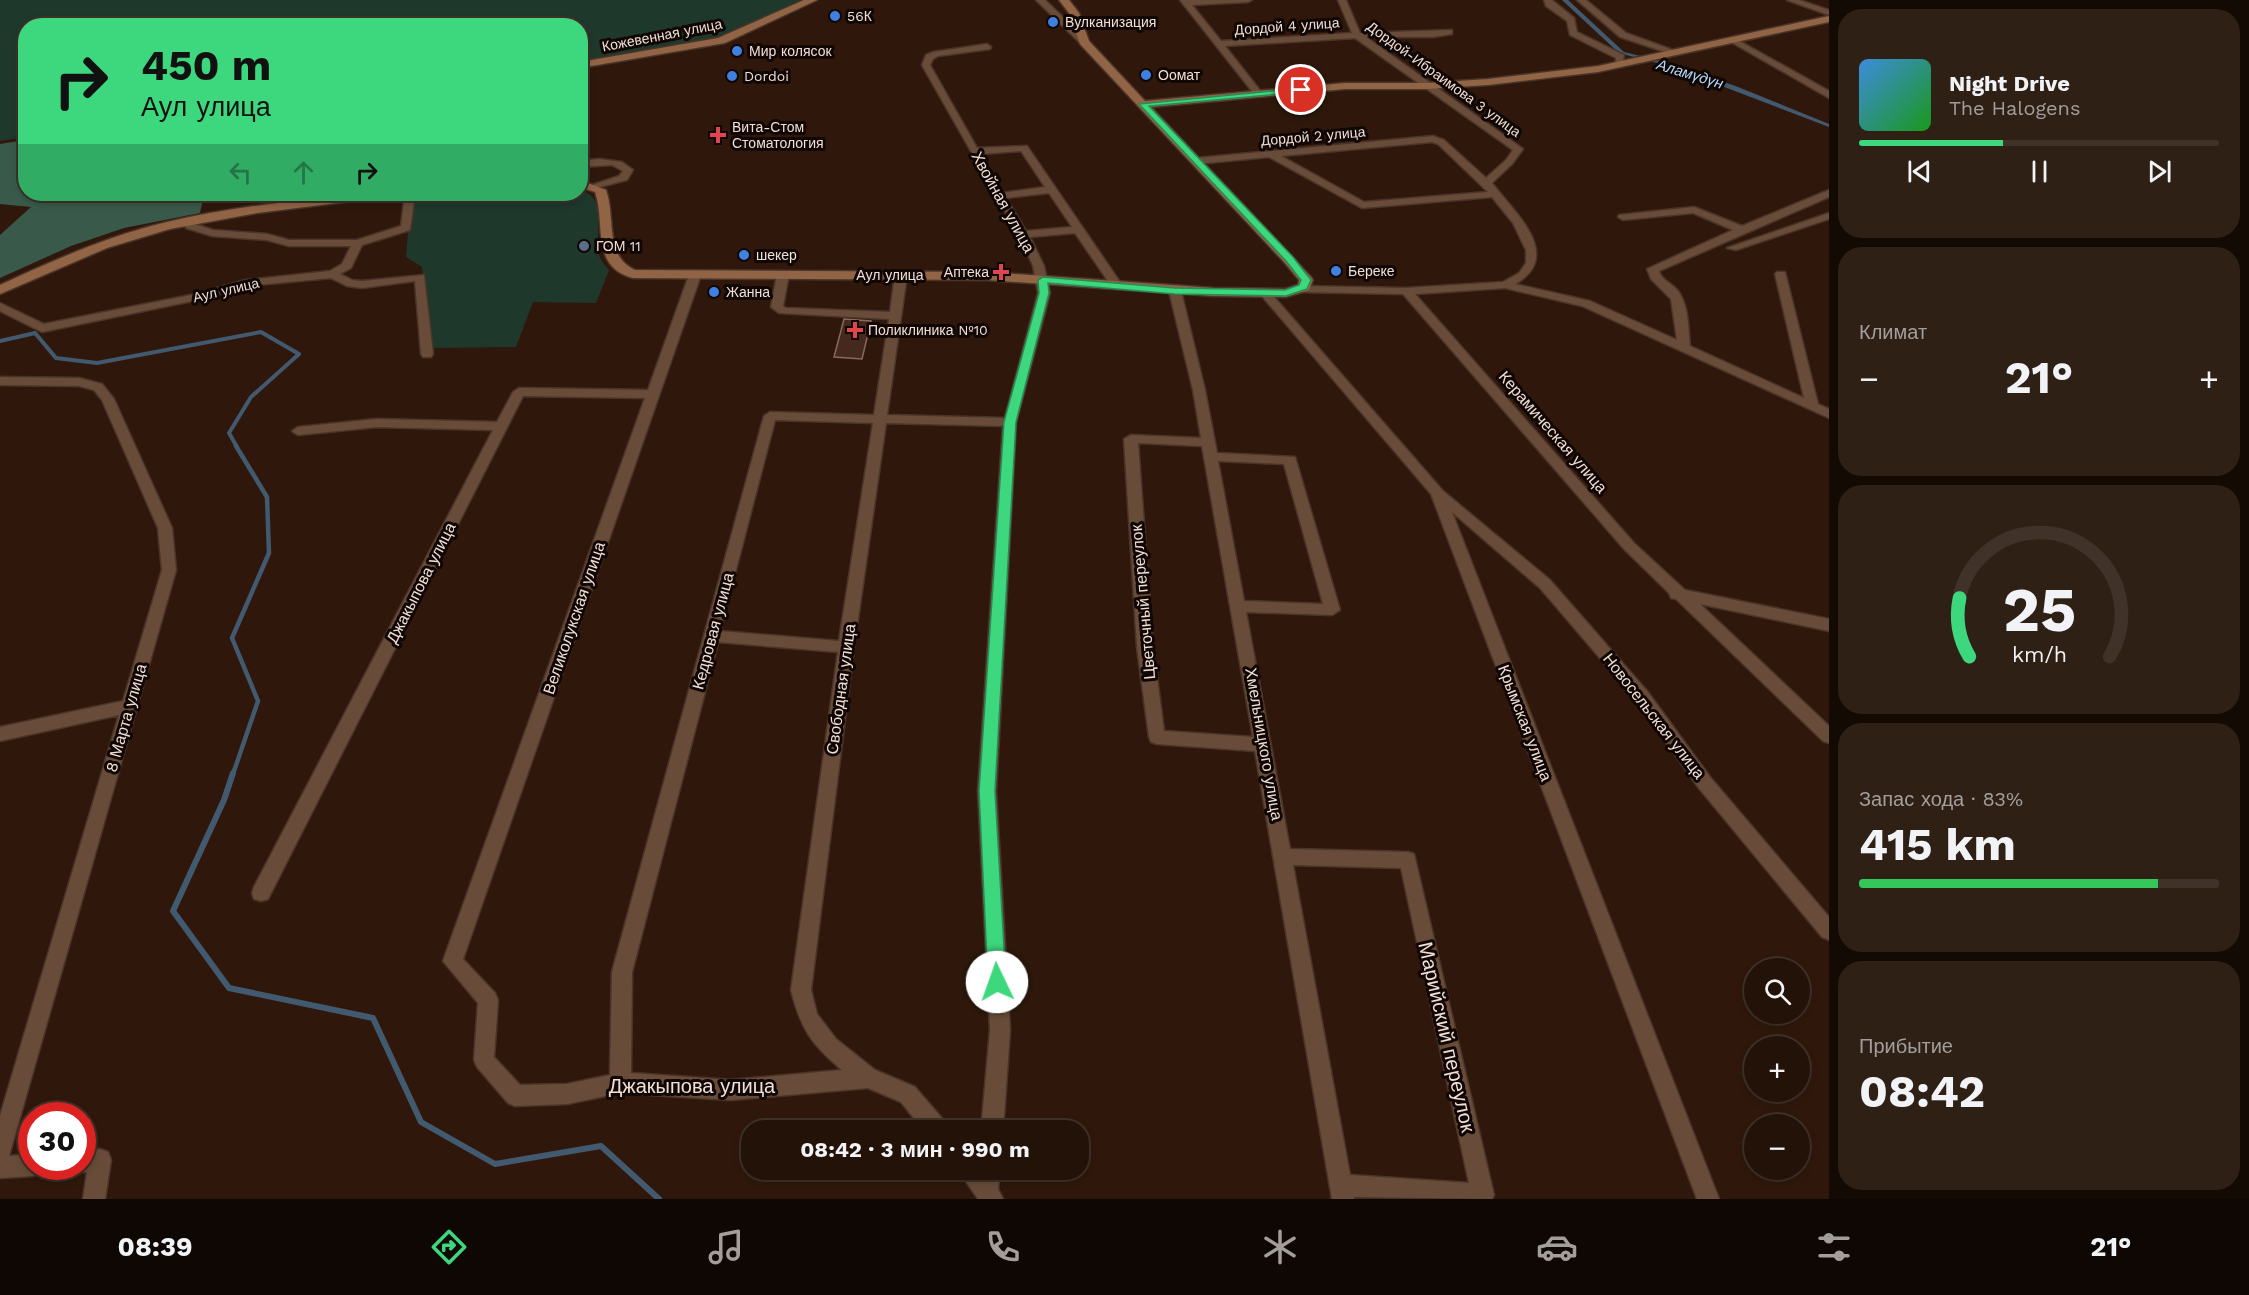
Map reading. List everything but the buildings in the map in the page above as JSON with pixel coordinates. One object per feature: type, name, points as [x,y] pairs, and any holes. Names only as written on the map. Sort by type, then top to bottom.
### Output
[{"type":"main road","name":"Кожевенная улица","points":[[588,64],[721,41],[812,0]]},
{"type":"main road","points":[[1064,0],[1074,13],[1084,42],[1304,276],[1305,284],[1300,290]]},
{"type":"main road","points":[[1143,104],[1345,86],[1427,86],[1518,79],[1621,65],[1829,19]]},
{"type":"main road","points":[[588,185],[596,187]]},
{"type":"main road","name":"Аул улица","points":[[596,187],[602,194],[610,260],[616,267],[633,274],[901,274],[1043,280],[1175,291],[1265,293],[1300,290]]},
{"type":"main road","points":[[282,207],[283,201]]},
{"type":"main road","points":[[0,290],[102,245],[140,232],[189,221],[326,201]]},
{"type":"street","points":[[1040,0],[1084,42]]},
{"type":"street","points":[[1185,2],[1248,0]]},
{"type":"street","name":"Дордой-Ибраимова 3 улица","points":[[1342,0],[1357,35],[1518,149],[1509,162],[1486,183]]},
{"type":"street","points":[[1548,0],[1549,4],[1571,20],[1573,33],[1621,57],[1621,65]]},
{"type":"street","points":[[1581,0],[1623,35],[1677,53]]},
{"type":"street","points":[[1791,0],[1829,13]]},
{"type":"street","points":[[1185,2],[1258,93]]},
{"type":"street","name":"Дордой 4 улица","points":[[1218,44],[1357,35],[1433,35],[1449,32]]},
{"type":"street","points":[[1734,40],[1829,95]]},
{"type":"street","name":"Хвойная улица","points":[[987,46],[936,54],[929,57],[926,65],[1000,196],[1025,234],[1043,280],[1044,293],[1010,422],[987,791],[1000,1030],[993,1120]]},
{"type":"street","name":"Дордой 2 улица","points":[[1196,161],[1433,139],[1441,142],[1486,183]]},
{"type":"street","points":[[974,151],[1024,148],[1116,285]]},
{"type":"street","points":[[1269,153],[1362,205],[1495,194]]},
{"type":"street","points":[[588,164],[609,162],[619,164],[628,170],[622,178],[596,187]]},
{"type":"street","points":[[1486,183],[1520,223],[1532,243],[1530,266],[1520,279],[1505,285]]},
{"type":"street","points":[[1000,196],[1053,189]]},
{"type":"street","points":[[1684,347],[1679,302],[1673,292],[1655,277],[1653,269],[1829,193]]},
{"type":"street","points":[[189,221],[190,226],[212,233],[267,237],[289,243],[358,243],[406,228],[409,201]]},
{"type":"street","points":[[1623,217],[1694,210],[1742,230]]},
{"type":"street","points":[[1732,248],[1829,216]]},
{"type":"street","points":[[1025,234],[1080,229]]},
{"type":"street","points":[[358,243],[347,266],[333,274],[338,280],[370,286],[420,277],[427,354]]},
{"type":"street","name":"Аул улица","points":[[0,306],[42,328],[192,298],[246,283],[333,274]]},
{"type":"street","points":[[783,274],[777,307],[783,311],[895,316]]},
{"type":"street","name":"Свободная улица","points":[[868,1078],[829,1046],[808,1018],[801,990],[846,647],[901,274]]},
{"type":"street","points":[[1781,274],[1812,406]]},
{"type":"street","name":"Великолукская улица","points":[[453,961],[695,275]]},
{"type":"street","points":[[1300,290],[1406,291],[1505,285],[1586,303],[1829,414]]},
{"type":"street","name":"Хмельницкого улица","points":[[1175,291],[1199,390],[1342,1192]]},
{"type":"street","name":"Керамическая улица","points":[[1406,291],[1629,546],[1676,594],[1829,736]]},
{"type":"street","name":"Крымская улица","points":[[1265,293],[1437,492],[1708,1199]]},
{"type":"street","name":"8 Марта улица","points":[[0,381],[79,382],[98,387],[108,399],[165,528],[169,570],[0,1152]]},
{"type":"street","name":"Джакыпова улица","points":[[261,893],[519,392],[653,394]]},
{"type":"street","name":"Кедровая улица","points":[[620,1083],[622,972],[770,416],[1010,422]]},
{"type":"street","points":[[298,431],[377,423],[502,426]]},
{"type":"street","name":"Цветочный переулок","points":[[1210,450],[1131,439],[1145,647],[1157,737],[1264,745]]},
{"type":"street","points":[[1210,450],[1290,460],[1332,610],[1239,606]]},
{"type":"street","name":"Новосельская улица","points":[[1437,492],[1545,584],[1641,695],[1704,782],[1829,931]]},
{"type":"street","points":[[1676,594],[1829,625]]},
{"type":"street","points":[[711,636],[846,647]]},
{"type":"street","points":[[0,733],[129,706]]},
{"type":"street","name":"Марийский переулок","points":[[1284,857],[1408,860],[1483,1195],[1342,1192]]},
{"type":"street","name":"Джакыпова улица","points":[[453,961],[488,1000],[484,1060],[515,1096],[567,1094],[620,1083],[731,1090],[868,1078],[908,1094],[929,1120]]},
{"type":"street","points":[[94,1199],[100,1160],[96,1160]]},
{"type":"street","points":[[0,1167],[18,1166]]},
{"type":"street","points":[[977,1180],[989,1196]]},
{"type":"street","points":[[989,1180],[989,1196]]},
{"type":"green space","points":[[0,0],[805,0],[711,41],[588,61],[588,18],[18,18],[18,138],[0,141]]},
{"type":"green space","points":[[18,141],[18,201],[203,201],[200,213],[124,228],[71,246],[0,278],[0,235],[31,207],[0,204],[0,144]]},
{"type":"green space","points":[[588,193],[595,201],[597,209],[600,258],[609,270],[596,303],[533,302],[516,347],[429,348],[422,267],[406,257],[410,201],[588,201]]},
{"type":"water","points":[[1562,0],[1568,0],[1624,52],[1677,65],[1738,87],[1829,124],[1829,127],[1672,67],[1619,53]]},
{"type":"waterway","points":[[0,341],[35,333],[56,358],[97,363],[261,332],[299,354],[251,397],[229,433],[237,447]]},
{"type":"waterway","points":[[233,774],[258,701],[232,638],[269,553],[267,497],[236,446]]},
{"type":"waterway","points":[[233,773],[224,800],[173,911],[229,988],[373,1018],[421,1122],[495,1164],[601,1146],[659,1199]]},
{"type":"place","name":"56К","points":[[835,16]]},
{"type":"place","name":"Вулканизация","points":[[1053,22]]},
{"type":"place","name":"Мир колясок","points":[[737,51]]},
{"type":"place","name":"Оомат","points":[[1146,75]]},
{"type":"place","name":"Dordoi","points":[[732,76]]},
{"type":"place","name":"Вита-Стом Стоматология","points":[[718,135]]},
{"type":"place","name":"ГОМ 11","points":[[584,246]]},
{"type":"place","name":"шекер","points":[[744,255]]},
{"type":"place","name":"Береке","points":[[1336,271]]},
{"type":"place","name":"Аптека","points":[[1001,272]]},
{"type":"place","name":"Жанна","points":[[714,292]]},
{"type":"place","name":"Поликлиника №10","points":[[855,330]]},
{"type":"route","points":[[997,982],[987,791],[1010,422],[1044,293],[1043,280],[1175,291],[1286,293],[1300,290],[1305,284],[1304,276],[1143,104],[1301,90]]},
{"type":"water label","name":"Аламүдүн","points":[[1690,74]]}]
